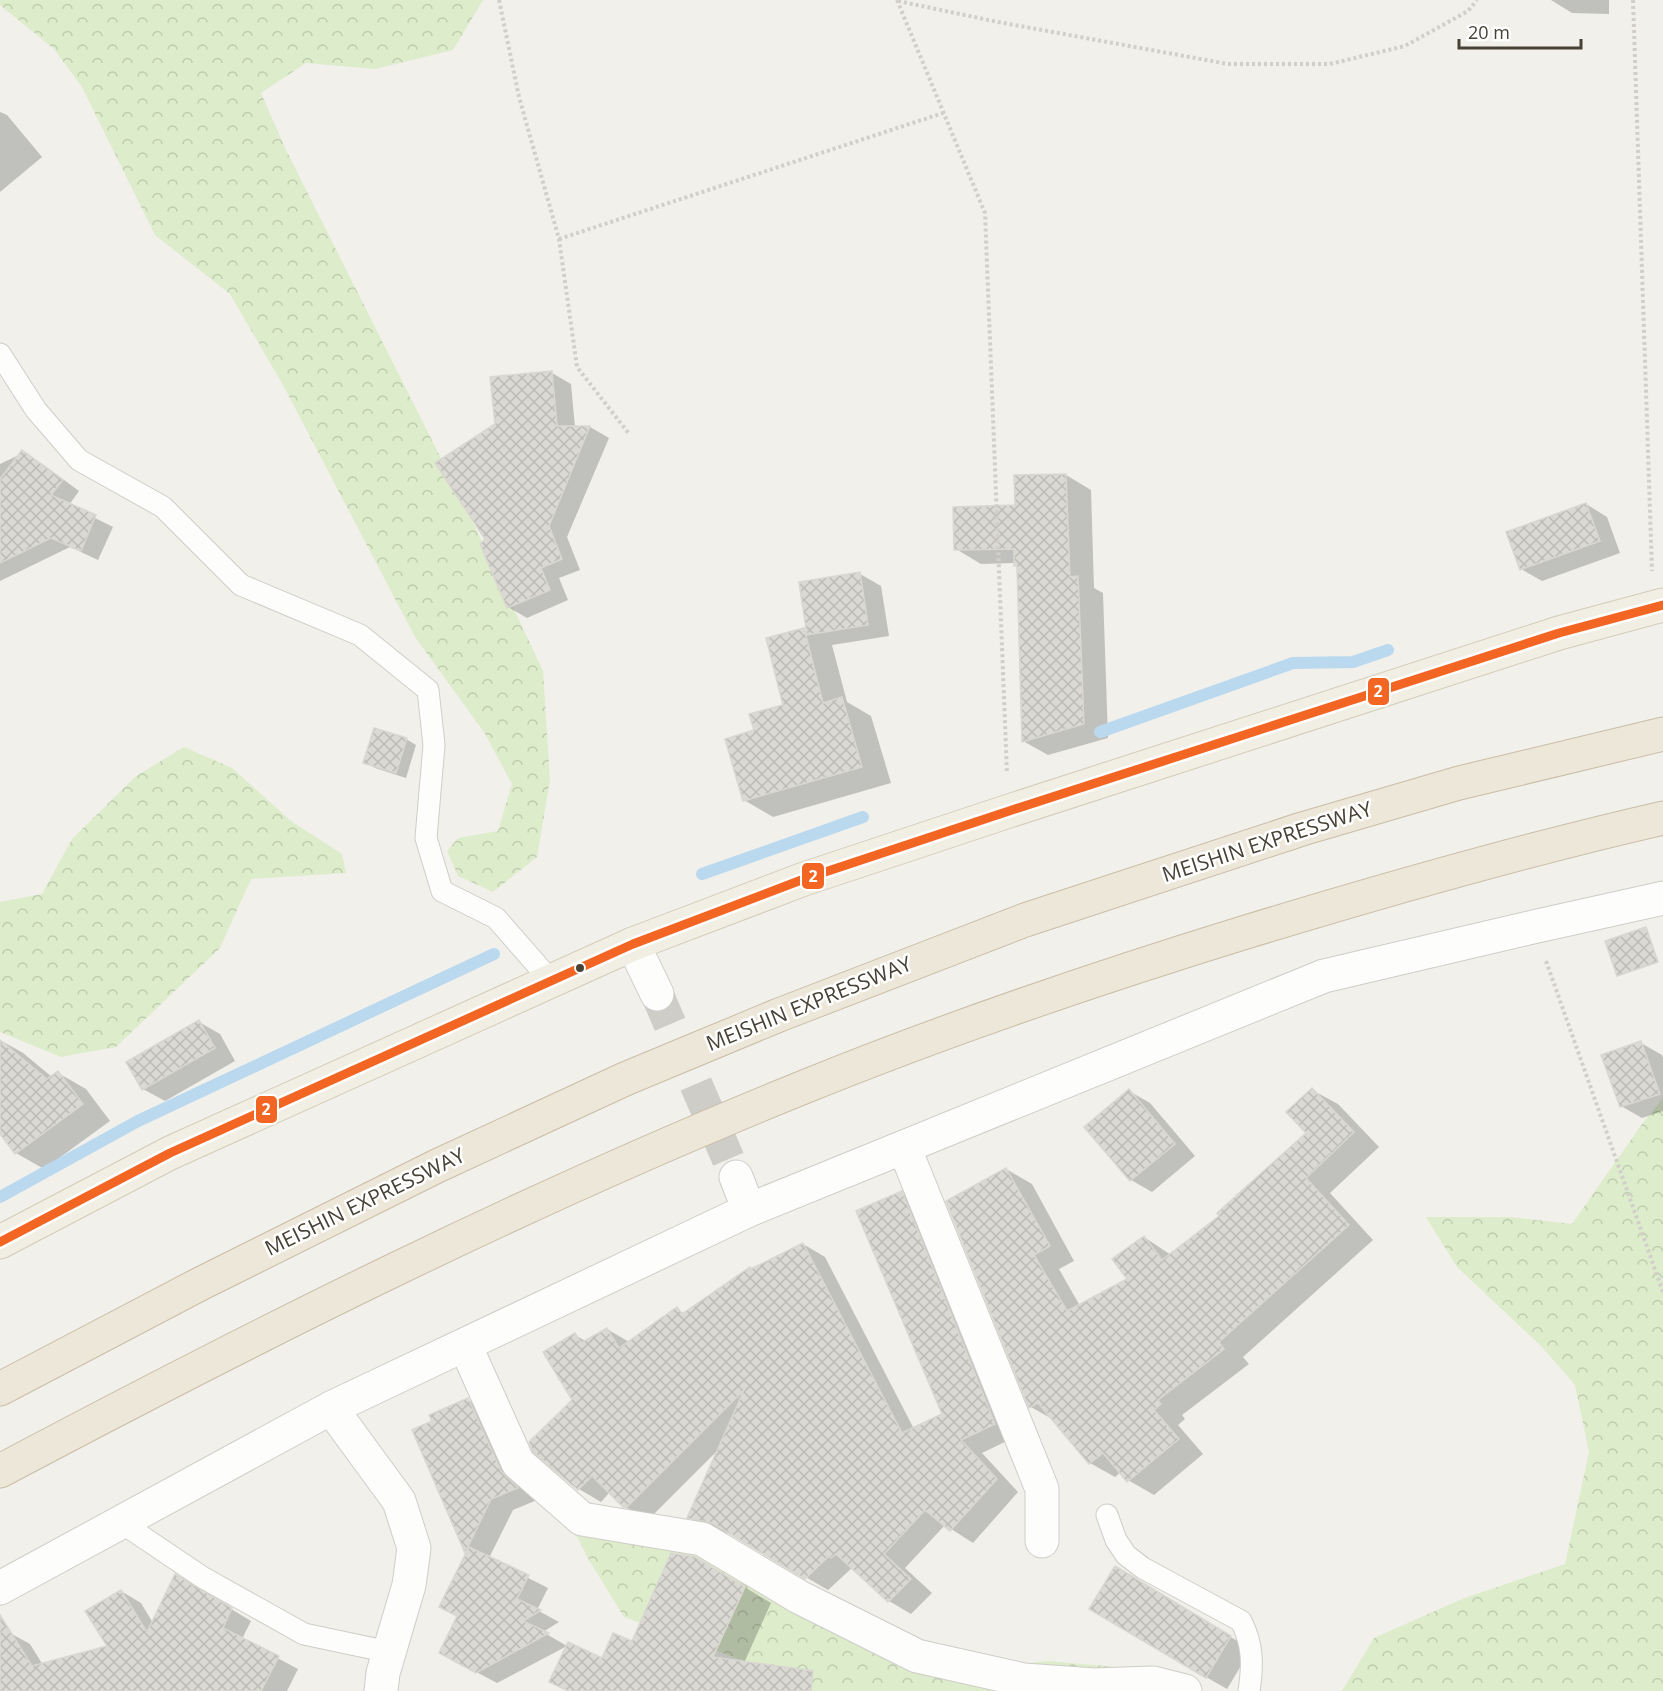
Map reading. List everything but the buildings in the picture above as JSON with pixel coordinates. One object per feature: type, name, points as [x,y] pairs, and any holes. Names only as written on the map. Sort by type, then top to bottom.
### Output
[{"type":"highway","name":"MEISHIN EXPRESSWAY","points":[[0,1389],[202,1283],[437,1166],[625,1079],[789,1011],[1024,920],[1302,829],[1459,783],[1663,734]]},
{"type":"highway","points":[[0,1471],[116,1410],[472,1232],[803,1087],[938,1035],[1195,948],[1320,909],[1473,866],[1663,818]]},
{"type":"main road","points":[[0,1242],[170,1153],[633,944],[804,879],[1009,811],[1559,633],[1658,606]]},
{"type":"street","points":[[0,1588],[331,1408],[749,1210],[1324,976],[1663,898]]},
{"type":"street","points":[[633,944],[657,994]]},
{"type":"street","points":[[904,1147],[1042,1490],[1042,1541]]},
{"type":"street","points":[[736,1177],[749,1210]]},
{"type":"street","points":[[465,1345],[518,1463],[582,1519],[702,1539],[799,1597],[917,1656],[1024,1680],[1094,1685],[1153,1683],[1185,1691]]},
{"type":"street","points":[[331,1408],[399,1501],[414,1548],[409,1585],[389,1652],[381,1691]]},
{"type":"lane","points":[[0,354],[36,410],[79,460],[163,507],[241,585],[360,635],[428,690],[434,745],[426,838],[442,891],[496,918],[551,981]]},
{"type":"lane","points":[[1107,1515],[1116,1540],[1126,1555],[1143,1568],[1241,1621],[1251,1647],[1252,1665],[1249,1691]]},
{"type":"lane","points":[[122,1523],[202,1577],[304,1634],[389,1652]]},
{"type":"path","points":[[499,0],[519,97],[559,239],[577,368],[630,435]]},
{"type":"path","points":[[897,0],[998,22],[1228,64],[1330,64],[1405,46],[1468,11],[1477,0]]},
{"type":"path","points":[[897,0],[985,213],[1009,811]]},
{"type":"path","points":[[1633,0],[1658,606]]},
{"type":"path","points":[[559,239],[943,113]]},
{"type":"path","points":[[1533,927],[1663,1292]]},
{"type":"green space","points":[[0,0],[483,0],[453,50],[375,69],[306,63],[261,93],[286,150],[467,510],[543,671],[550,780],[537,857],[493,892],[458,876],[447,851],[458,838],[498,831],[512,784],[484,732],[415,637],[283,385],[230,294],[155,235],[82,87],[54,49],[0,5]]},
{"type":"green space","points":[[184,747],[232,768],[291,821],[342,854],[346,873],[251,879],[220,948],[116,1047],[61,1057],[0,1032],[0,902],[42,894],[72,839],[136,776]]},
{"type":"green space","points":[[1663,1098],[1663,1691],[1342,1691],[1374,1638],[1462,1599],[1565,1564],[1589,1452],[1575,1385],[1542,1347],[1457,1267],[1426,1217],[1510,1217],[1572,1224],[1642,1124]]},
{"type":"green space","points":[[567,1524],[686,1548],[950,1672],[1048,1661],[1184,1673],[1202,1691],[794,1691],[747,1662],[624,1617],[579,1540]]},
{"type":"waterway","points":[[1100,732],[1293,663],[1353,662],[1388,650]]},
{"type":"waterway","points":[[702,874],[863,817]]},
{"type":"waterway","points":[[0,1197],[138,1121],[494,954]]},
{"type":"tunnel","points":[[657,994],[736,1177]]},
{"type":"transit line","name":"2","points":[[0,1242],[170,1153],[633,944],[804,879],[1009,811],[1559,633],[1663,605]]}]
